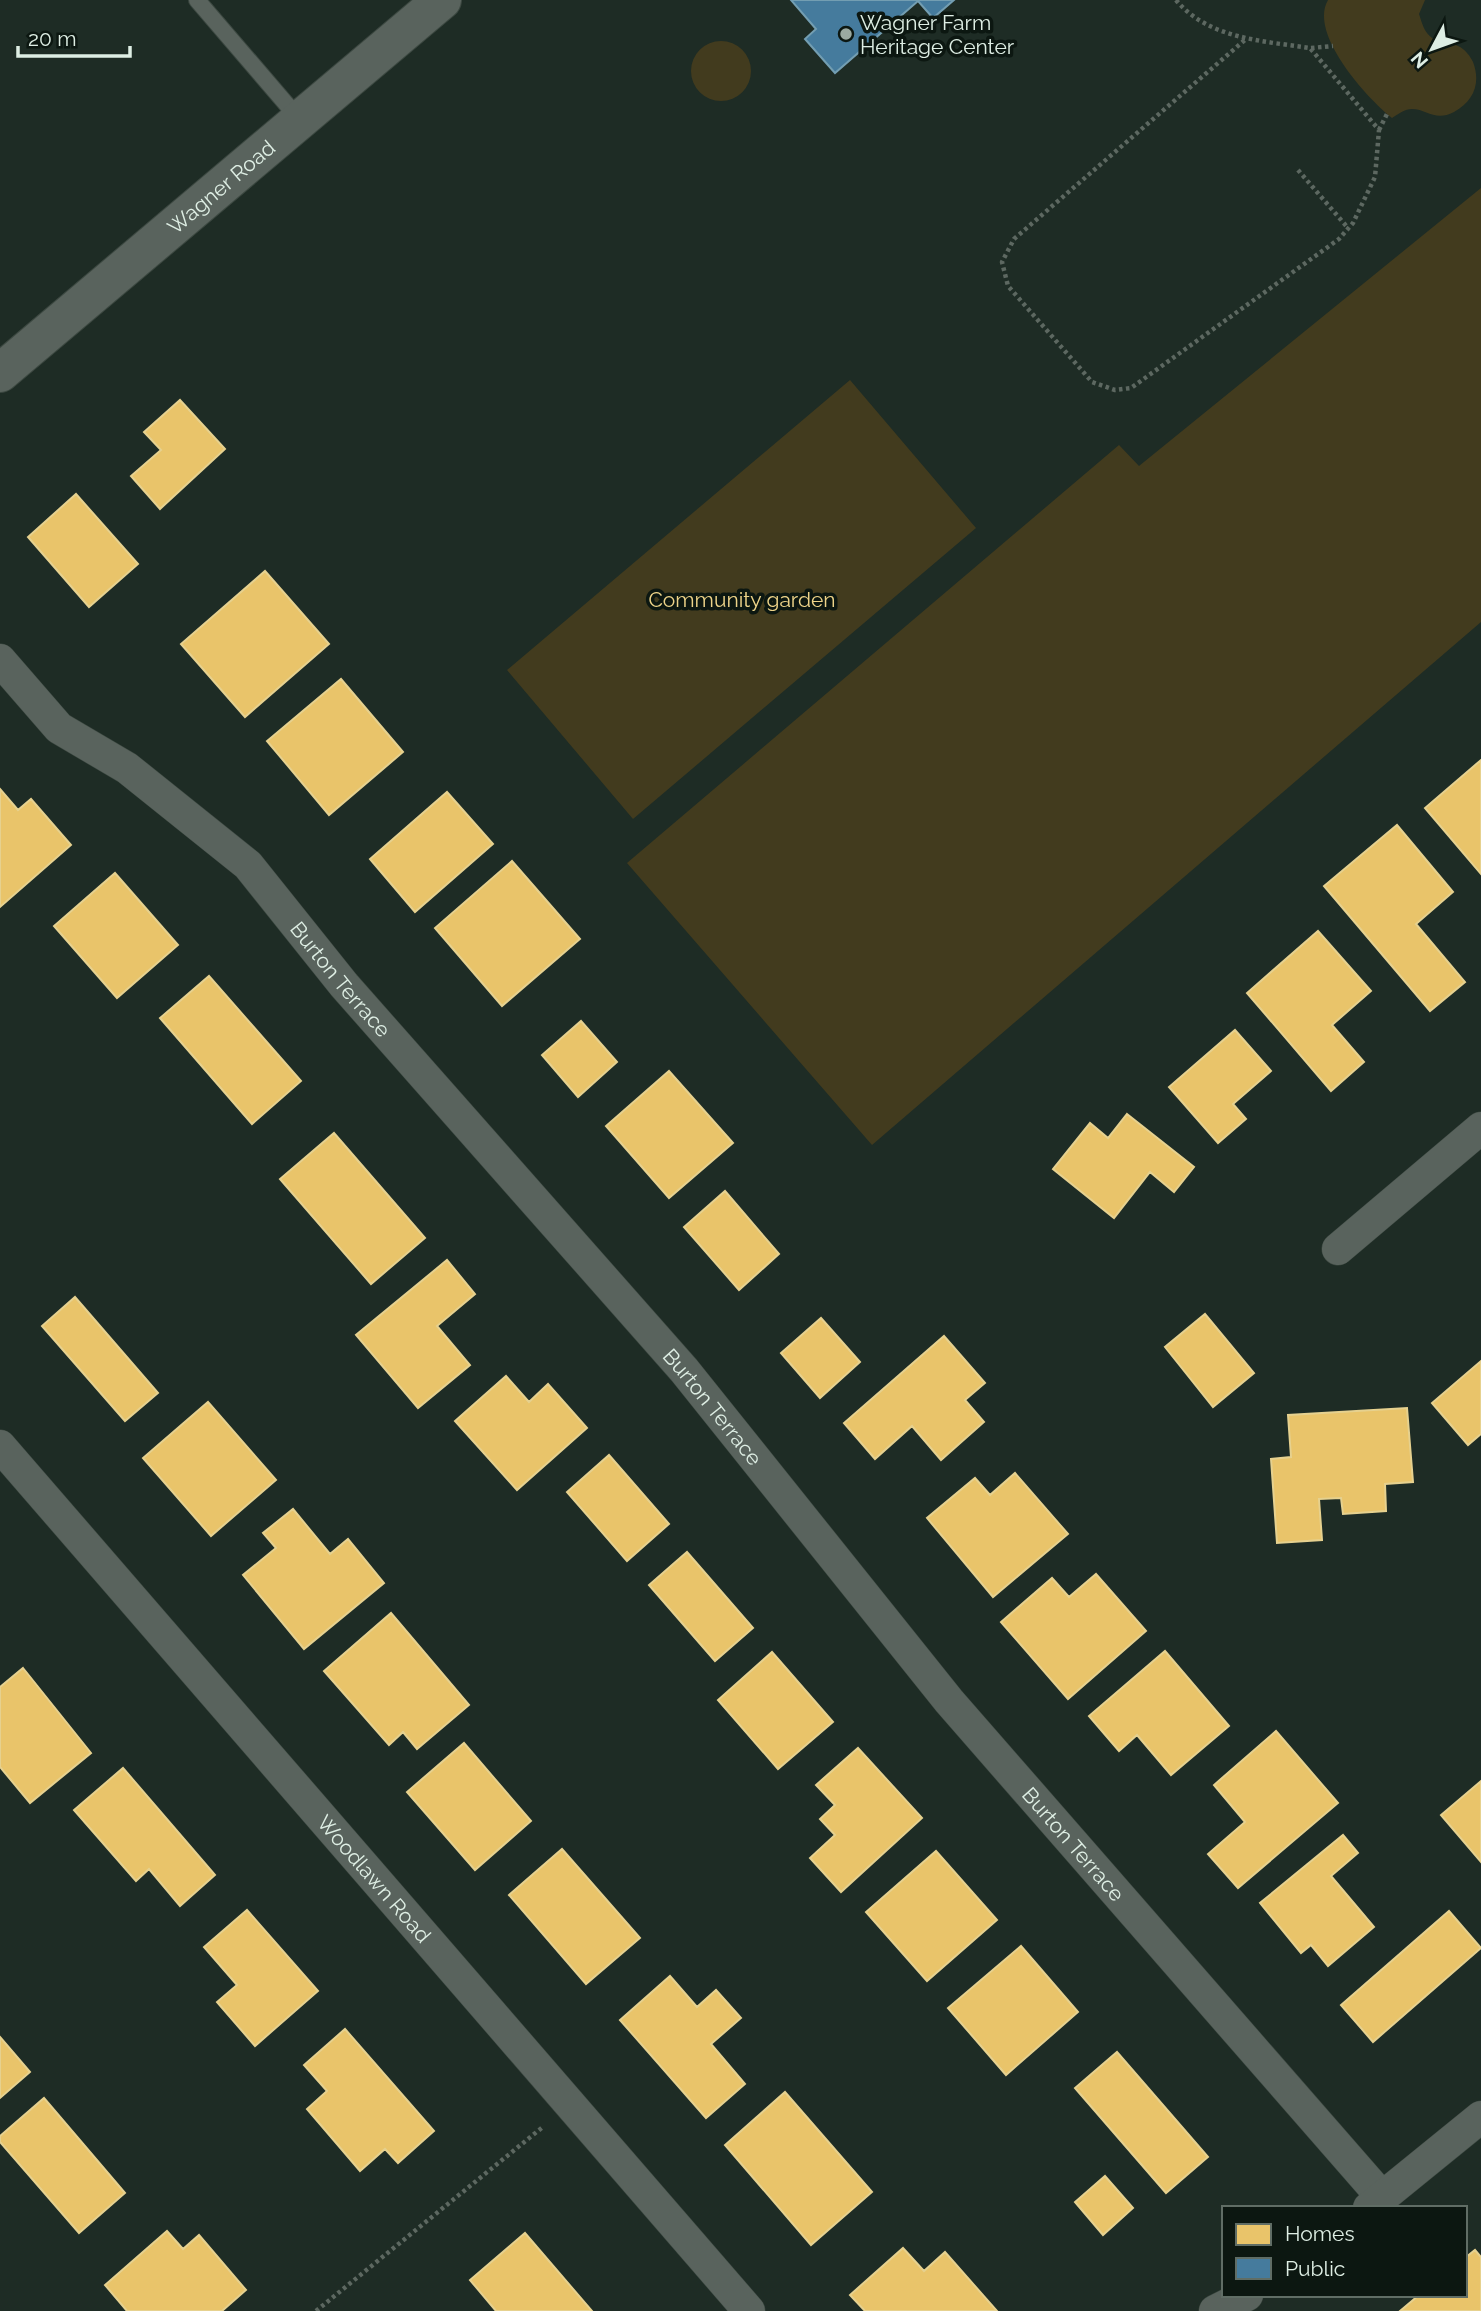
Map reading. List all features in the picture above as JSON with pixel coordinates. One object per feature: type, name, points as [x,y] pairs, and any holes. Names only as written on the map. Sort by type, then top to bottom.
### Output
[{"type":"street","name":"Wagner Road","points":[[0,373],[442,0]]},
{"type":"street","name":"Burton Terrace","points":[[0,660],[59,729],[127,768],[248,865],[344,985],[684,1370],[949,1701],[1376,2202]]},
{"type":"street","points":[[1338,1249],[1481,1128]]},
{"type":"street","name":"Woodlawn Road","points":[[0,1446],[749,2311]]},
{"type":"street","points":[[1376,2202],[1481,2117]]},
{"type":"street","points":[[1215,2311],[1243,2297]]},
{"type":"lane","points":[[197,0],[300,120]]},
{"type":"path","points":[[1176,0],[1182,8],[1206,25],[1246,39],[1310,48],[1333,46]]},
{"type":"path","points":[[1246,39],[1014,239],[1002,262],[1008,286],[1092,382],[1115,390],[1131,388],[1339,239],[1353,223],[1374,177],[1379,130],[1387,114]]},
{"type":"path","points":[[1310,48],[1379,130]]},
{"type":"path","points":[[1298,170],[1348,228]]},
{"type":"path","points":[[317,2311],[570,2105]]},
{"type":"green space","points":[[1328,0],[1425,0],[1419,14],[1427,33],[1435,40],[1461,47],[1473,62],[1476,84],[1471,97],[1461,108],[1447,115],[1412,109],[1392,118],[1356,81],[1333,47],[1326,30],[1324,14]]},
{"type":"green space","points":[[715,41],[727,41],[743,49],[749,59],[749,83],[743,93],[727,101],[715,101],[699,93],[691,77],[691,65],[699,49]]},
{"type":"green space","points":[[1481,188],[1481,622],[872,1145],[627,863],[1119,445],[1139,466]]},
{"type":"green space","name":"Community garden","points":[[850,380],[976,528],[633,819],[507,670]]},
{"type":"building: Homes","points":[[180,400],[225,449],[160,509],[131,476],[161,450],[144,432]]},
{"type":"building: Homes","points":[[76,494],[138,564],[89,607],[28,537]]},
{"type":"building: Homes","points":[[265,571],[329,644],[245,717],[181,644]]},
{"type":"building: Homes","points":[[341,679],[403,752],[329,815],[267,741]]},
{"type":"building: Homes","points":[[1481,760],[1481,874],[1425,808]]},
{"type":"building: Homes","points":[[0,789],[18,810],[31,799],[71,845],[0,907]]},
{"type":"building: Homes","points":[[447,792],[493,844],[415,912],[370,859]]},
{"type":"building: Homes","points":[[1397,825],[1453,892],[1416,924],[1465,982],[1430,1011],[1324,886]]},
{"type":"building: Homes","points":[[512,861],[580,939],[502,1006],[435,928]]},
{"type":"building: Homes","points":[[115,873],[178,945],[117,998],[54,926]]},
{"type":"building: Homes","points":[[1318,931],[1371,991],[1332,1025],[1364,1062],[1331,1091],[1247,993]]},
{"type":"building: Homes","points":[[209,976],[301,1081],[252,1124],[160,1018]]},
{"type":"building: Homes","points":[[581,1021],[617,1062],[578,1097],[542,1055]]},
{"type":"building: Homes","points":[[1235,1030],[1271,1071],[1233,1104],[1246,1119],[1218,1143],[1169,1087]]},
{"type":"building: Homes","points":[[669,1071],[733,1143],[669,1198],[606,1126]]},
{"type":"building: Homes","points":[[1127,1114],[1194,1167],[1174,1192],[1150,1172],[1114,1218],[1053,1169],[1090,1123],[1108,1138]]},
{"type":"building: Homes","points":[[334,1133],[425,1238],[371,1284],[280,1179]]},
{"type":"building: Homes","points":[[725,1191],[779,1254],[739,1290],[684,1227]]},
{"type":"building: Homes","points":[[447,1260],[475,1294],[437,1326],[470,1365],[418,1408],[356,1335]]},
{"type":"building: Homes","points":[[75,1297],[158,1393],[125,1421],[42,1326]]},
{"type":"building: Homes","points":[[1205,1314],[1254,1373],[1213,1407],[1165,1347]]},
{"type":"building: Homes","points":[[821,1318],[860,1362],[820,1398],[781,1353]]},
{"type":"building: Homes","points":[[944,1336],[985,1383],[965,1400],[984,1422],[941,1460],[912,1426],[875,1459],[844,1423]]},
{"type":"building: Homes","points":[[1481,1361],[1481,1434],[1468,1445],[1432,1403]]},
{"type":"building: Homes","points":[[506,1376],[529,1402],[548,1384],[587,1428],[517,1490],[455,1421]]},
{"type":"building: Homes","points":[[208,1402],[276,1480],[211,1536],[143,1458]]},
{"type":"building: Homes","points":[[1407,1408],[1413,1482],[1385,1484],[1386,1511],[1343,1514],[1341,1498],[1319,1499],[1322,1540],[1277,1543],[1271,1459],[1291,1457],[1288,1415]]},
{"type":"building: Homes","points":[[609,1455],[669,1524],[627,1561],[567,1492]]},
{"type":"building: Homes","points":[[1015,1473],[1068,1534],[993,1597],[927,1518],[975,1478],[990,1495]]},
{"type":"building: Homes","points":[[293,1509],[330,1554],[348,1539],[384,1583],[304,1649],[243,1575],[276,1548],[263,1533]]},
{"type":"building: Homes","points":[[687,1552],[753,1628],[715,1661],[649,1585]]},
{"type":"building: Homes","points":[[1096,1574],[1146,1631],[1068,1699],[1001,1622],[1052,1578],[1069,1597]]},
{"type":"building: Homes","points":[[391,1613],[469,1705],[417,1749],[403,1732],[389,1745],[324,1671]]},
{"type":"building: Homes","points":[[1165,1651],[1229,1726],[1171,1775],[1137,1735],[1119,1751],[1089,1716]]},
{"type":"building: Homes","points":[[772,1652],[833,1722],[778,1769],[718,1700]]},
{"type":"building: Homes","points":[[23,1668],[91,1753],[30,1803],[0,1767],[0,1687]]},
{"type":"building: Homes","points":[[1276,1731],[1338,1803],[1238,1888],[1208,1854],[1245,1822],[1214,1785]]},
{"type":"building: Homes","points":[[464,1743],[531,1821],[475,1870],[407,1792]]},
{"type":"building: Homes","points":[[858,1748],[922,1818],[841,1892],[810,1858],[835,1835],[820,1819],[835,1805],[816,1785]]},
{"type":"building: Homes","points":[[123,1768],[215,1875],[180,1906],[149,1869],[136,1881],[74,1810]]},
{"type":"building: Homes","points":[[1481,1781],[1481,1862],[1441,1815]]},
{"type":"building: Homes","points":[[1343,1835],[1358,1853],[1331,1876],[1374,1927],[1328,1966],[1311,1945],[1301,1953],[1260,1903]]},
{"type":"building: Homes","points":[[562,1849],[640,1938],[586,1984],[509,1895]]},
{"type":"building: Homes","points":[[936,1851],[997,1920],[927,1981],[866,1912]]},
{"type":"building: Homes","points":[[247,1910],[318,1991],[255,2046],[217,2002],[237,1985],[204,1947]]},
{"type":"building: Homes","points":[[1449,1911],[1481,1948],[1373,2042],[1341,2005]]},
{"type":"building: Homes","points":[[1021,1946],[1078,2012],[1006,2075],[948,2008]]},
{"type":"building: Homes","points":[[670,1976],[697,2007],[716,1990],[741,2018],[711,2044],[745,2084],[706,2118],[620,2020]]},
{"type":"building: Homes","points":[[345,2029],[434,2131],[398,2163],[385,2149],[360,2171],[307,2109],[327,2091],[304,2065]]},
{"type":"building: Homes","points":[[0,2037],[30,2072],[0,2098]]},
{"type":"building: Homes","points":[[1117,2052],[1208,2157],[1166,2193],[1075,2088]]},
{"type":"building: Homes","points":[[785,2092],[872,2192],[811,2245],[725,2145]]},
{"type":"building: Homes","points":[[44,2098],[125,2193],[79,2233],[0,2142],[0,2136]]},
{"type":"building: Homes","points":[[1105,2176],[1133,2208],[1103,2235],[1075,2202]]},
{"type":"building: Homes","points":[[167,2231],[183,2249],[199,2235],[246,2290],[222,2311],[127,2311],[105,2285]]},
{"type":"building: Homes","points":[[525,2233],[592,2311],[496,2311],[470,2280]]},
{"type":"building: Homes","points":[[903,2248],[924,2271],[945,2252],[997,2311],[865,2311],[850,2295]]},
{"type":"building: Homes","points":[[1475,2250],[1481,2257],[1481,2311],[1400,2311],[1417,2297],[1467,2297],[1467,2256]]},
{"type":"building: Public","name":"Wagner Farm Heritage Center","points":[[791,0],[954,0],[933,18],[918,1],[835,73],[805,39],[816,29]]},
{"type":"place","name":"Wagner Farm Heritage Center","points":[[846,34]]}]
